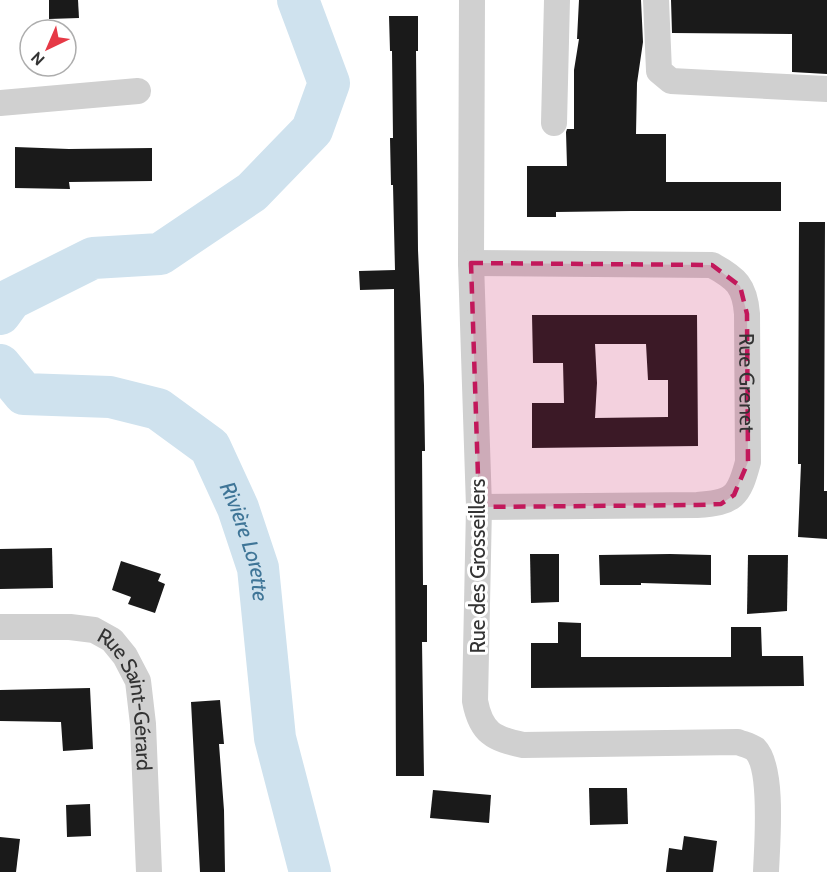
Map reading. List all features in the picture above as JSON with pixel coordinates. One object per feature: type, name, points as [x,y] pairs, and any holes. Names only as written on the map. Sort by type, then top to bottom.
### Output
[{"type":"street","name":"Rue des Grosseillers","points":[[472,0],[471,263],[479,507],[476,701],[478,719],[490,735],[506,742],[523,745],[738,742],[754,748],[762,760],[766,776],[766,872]]},
{"type":"street","points":[[554,123],[557,0]]},
{"type":"street","points":[[656,0],[659,71],[671,81],[827,89]]},
{"type":"street","points":[[0,103],[138,91]]},
{"type":"street","name":"Rue Grenet","points":[[471,263],[712,265],[729,274],[740,286],[746,299],[747,314],[748,462],[742,483],[734,495],[721,504],[479,507]]},
{"type":"street","name":"Rue Saint-Gérard","points":[[0,627],[70,627],[94,630],[112,640],[125,656],[138,681],[143,724],[149,872]]},
{"type":"highlighted area","points":[[471,263],[712,265],[740,286],[747,314],[748,462],[734,495],[721,504],[479,507]]},
{"type":"building","points":[[49,0],[78,0],[79,18],[49,18]]},
{"type":"building","points":[[579,0],[641,0],[643,42],[637,83],[636,134],[666,134],[666,182],[781,182],[781,211],[556,212],[556,217],[527,217],[527,166],[567,166],[566,132],[567,129],[574,129],[574,70],[579,39],[577,39]]},
{"type":"building","points":[[671,0],[827,0],[827,74],[792,72],[792,34],[672,33]]},
{"type":"building","points":[[389,16],[418,16],[418,51],[416,51],[418,250],[425,451],[422,451],[423,585],[427,585],[427,642],[422,642],[424,776],[396,776],[394,289],[360,290],[359,271],[395,270],[390,138],[393,138],[392,51],[390,51]]},
{"type":"building","points":[[15,147],[152,148],[152,181],[69,182],[70,189],[15,188]]},
{"type":"building","points":[[799,222],[825,222],[824,491],[827,491],[827,539],[798,537],[801,464],[798,464]]},
{"type":"building","points":[[532,315],[697,315],[698,446],[532,448],[532,403],[564,403],[563,363],[533,363]],"holes":[[[595,344],[646,344],[648,380],[668,380],[668,417],[595,418],[597,383]]]},
{"type":"building","points":[[52,548],[53,588],[0,589],[0,549]]},
{"type":"building","points":[[530,554],[559,554],[559,602],[531,603]]},
{"type":"building","points":[[599,555],[711,555],[711,585],[641,583],[641,585],[600,585]]},
{"type":"building","points":[[748,555],[788,555],[787,611],[747,614]]},
{"type":"building","points":[[121,561],[161,574],[158,581],[165,584],[155,613],[128,604],[131,597],[112,590]]},
{"type":"building","points":[[558,622],[581,623],[581,657],[731,657],[731,627],[761,627],[762,656],[803,656],[804,686],[531,688],[531,643],[558,643]]},
{"type":"building","points":[[90,688],[93,749],[63,751],[61,722],[0,721],[0,690]]},
{"type":"building","points":[[220,700],[224,744],[219,744],[224,810],[225,872],[200,872],[191,702]]},
{"type":"building","points":[[589,788],[627,788],[628,824],[590,825]]},
{"type":"building","points":[[433,790],[491,795],[489,823],[430,818]]},
{"type":"building","points":[[90,804],[91,836],[67,837],[66,805]]},
{"type":"building","points":[[684,836],[717,841],[713,872],[666,872],[669,848],[682,850]]},
{"type":"building","points":[[0,837],[20,839],[16,872],[0,872]]},
{"type":"waterway","name":"Rivière Lorette","points":[[0,314],[11,299],[93,258],[160,254],[252,192],[312,130],[329,83],[298,0]]},
{"type":"waterway","name":"Rivière Lorette","points":[[0,365],[24,394],[110,397],[158,409],[210,447],[238,508],[258,568],[275,738],[310,872]]}]
